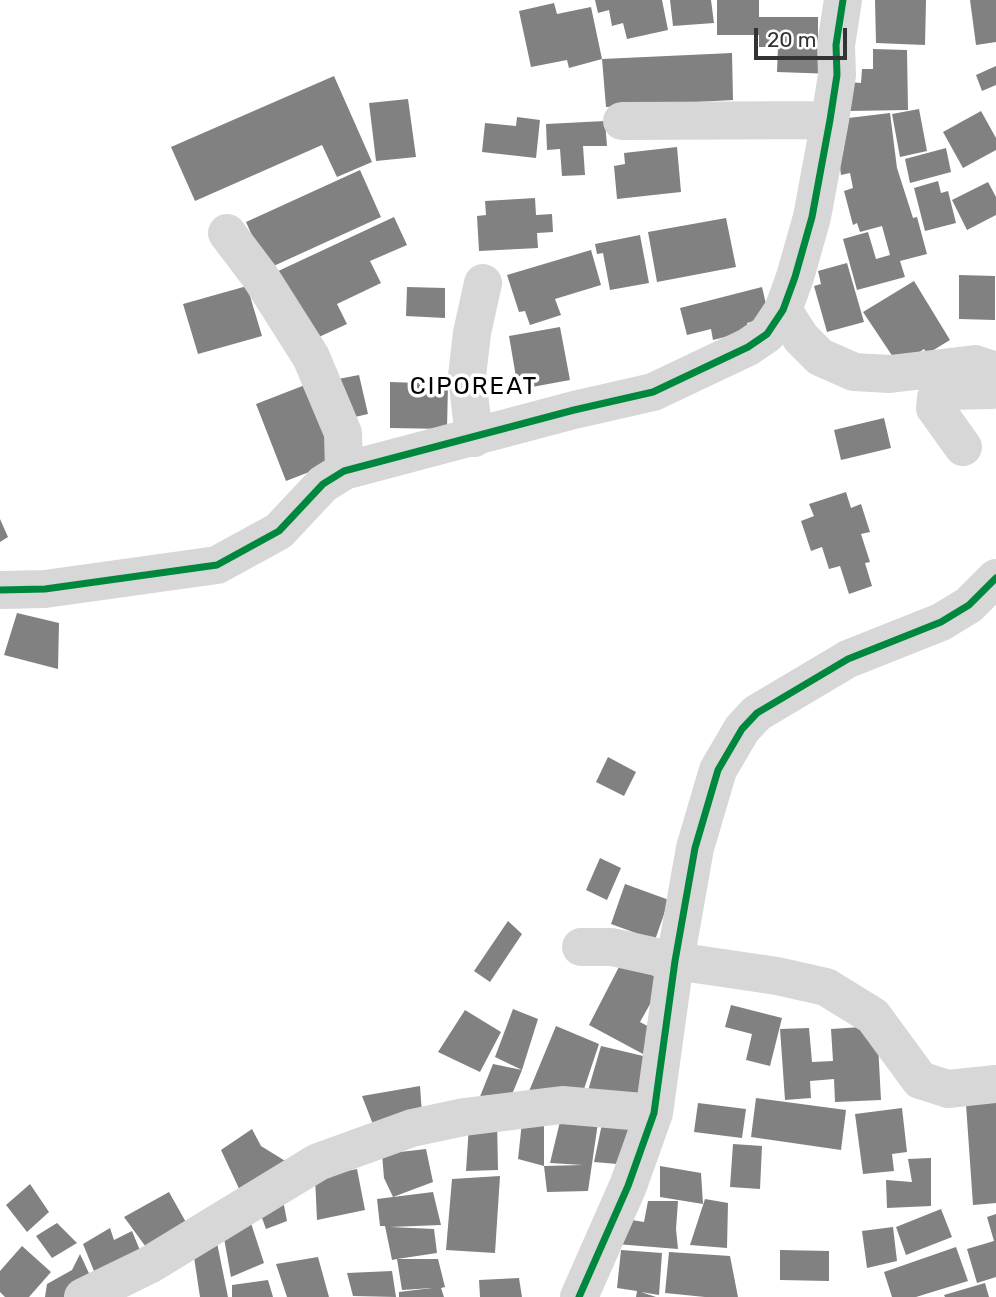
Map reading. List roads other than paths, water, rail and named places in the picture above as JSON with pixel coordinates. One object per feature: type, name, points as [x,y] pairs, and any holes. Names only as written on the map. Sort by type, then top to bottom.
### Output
[{"type":"street","points":[[0,590],[45,589],[217,565],[279,531],[323,484],[344,471],[653,391],[706,369],[748,347],[766,334],[783,310],[812,217],[830,120],[836,75],[836,45],[843,0]]},
{"type":"street","points":[[622,121],[830,120]]},
{"type":"street","points":[[227,233],[261,278],[311,357],[343,433],[344,471]]},
{"type":"street","points":[[474,438],[467,376],[471,333],[483,283]]},
{"type":"street","points":[[783,310],[801,338],[820,357],[854,372],[890,374],[991,369]]},
{"type":"street","points":[[963,447],[934,408],[936,398],[991,369]]},
{"type":"street","points":[[579,1297],[628,1186],[654,1113],[695,848],[718,770],[742,729],[757,713],[848,659],[941,622],[969,605],[996,578]]},
{"type":"street","points":[[581,947],[612,947],[826,987],[873,1016],[920,1080],[948,1089],[996,1084]]},
{"type":"street","points":[[83,1297],[149,1265],[318,1162],[412,1128],[464,1117],[562,1105],[654,1113]]},
{"type":"district","name":"CIPOREAT","points":[[474,387]]}]
